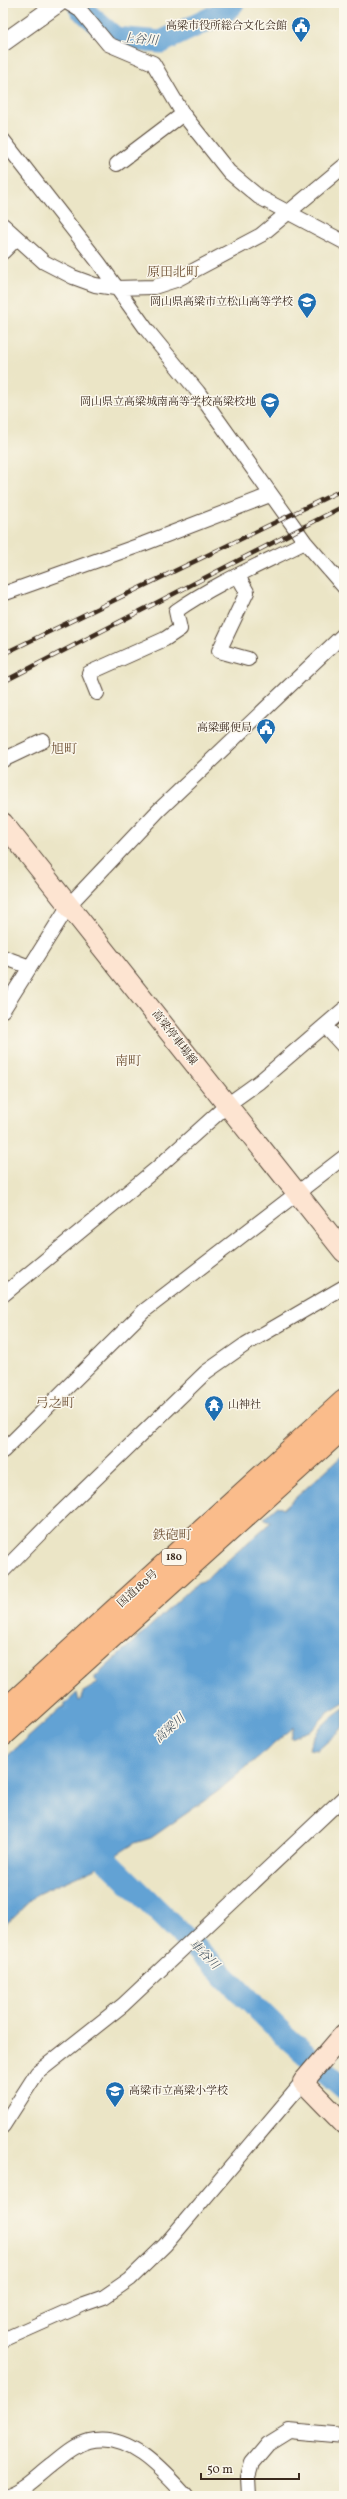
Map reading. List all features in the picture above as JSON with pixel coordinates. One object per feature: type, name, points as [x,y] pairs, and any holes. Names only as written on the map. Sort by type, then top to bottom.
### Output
[{"type":"highway","name":"国道180号","points":[[3,1712],[344,1401]]},
{"type":"highway","name":"国道180号","points":[[3,1735],[344,1427]]},
{"type":"main road","name":"高梁停車場線","points":[[3,823],[344,1252]]},
{"type":"main road","points":[[344,2034],[306,2078],[344,2124]]},
{"type":"street","points":[[3,43],[59,3]]},
{"type":"street","points":[[68,3],[80,10],[108,44],[153,63],[183,114],[229,172],[259,197],[344,242]]},
{"type":"street","points":[[117,164],[183,114]]},
{"type":"street","points":[[3,140],[99,263],[115,288],[198,392],[305,542],[344,587]]},
{"type":"street","points":[[3,225],[56,270],[95,285],[115,288],[154,287],[176,280],[261,235],[289,214],[344,166]]},
{"type":"street","points":[[3,252],[17,238]]},
{"type":"street","points":[[3,594],[143,544],[270,495]]},
{"type":"street","points":[[97,693],[89,673],[175,633],[180,629],[176,611],[204,591],[238,576],[305,542]]},
{"type":"street","points":[[238,576],[247,592],[219,651],[248,659]]},
{"type":"street","points":[[3,1010],[69,905],[146,822],[344,634]]},
{"type":"street","points":[[3,760],[43,741]]},
{"type":"street","points":[[3,957],[30,967]]},
{"type":"street","points":[[3,1295],[156,1169],[227,1105],[259,1082],[344,1009]]},
{"type":"street","points":[[325,1026],[344,1047]]},
{"type":"street","points":[[3,1451],[144,1311],[344,1157]]},
{"type":"street","points":[[3,1571],[53,1520],[206,1372],[246,1344],[344,1287]]},
{"type":"street","points":[[3,2126],[37,2073],[123,2005],[344,1797]]},
{"type":"street","points":[[3,2340],[84,2304],[104,2297],[130,2278],[165,2245],[306,2078]]},
{"type":"street","points":[[249,2496],[248,2477],[252,2463],[268,2444],[289,2431],[344,2436]]},
{"type":"street","points":[[5,2496],[17,2493],[68,2451],[87,2442],[100,2439],[130,2448],[147,2459],[181,2494]]},
{"type":"water","name":"高梁川","points":[[344,1454],[344,1702],[328,1712],[312,1730],[291,1738],[294,1727],[217,1792],[151,1838],[135,1843],[94,1869],[37,1894],[3,1927],[3,1760],[61,1708],[65,1707],[65,1704],[77,1693],[79,1701],[82,1699],[83,1692],[98,1683],[94,1678],[196,1584],[203,1582],[271,1522],[264,1518],[278,1506],[283,1509]]},
{"type":"water","points":[[344,1708],[344,1727],[318,1750],[309,1749],[314,1737],[322,1726]]},
{"type":"waterway","name":"上谷川","points":[[80,8],[115,38],[161,42],[224,12],[233,3]]},
{"type":"waterway","name":"車谷川","points":[[85,1839],[284,2035],[344,2088]]},
{"type":"railway","points":[[3,654],[344,489]]},
{"type":"railway","points":[[3,682],[344,506]]},
{"type":"place","name":"高梁市役所総合文化会館","points":[[301,43]]},
{"type":"place","name":"岡山県高梁市立松山高等学校","points":[[307,319]]},
{"type":"place","name":"岡山県立高梁城南高等学校高梁校地","points":[[270,419]]},
{"type":"place","name":"高梁郵便局","points":[[266,745]]},
{"type":"place","name":"山神社","points":[[214,1422]]},
{"type":"place","name":"高梁市立高梁小学校","points":[[115,2108]]},
{"type":"district","name":"原田北町","points":[[173,273]]},
{"type":"district","name":"旭町","points":[[64,750]]},
{"type":"district","name":"南町","points":[[128,1062]]},
{"type":"district","name":"弓之町","points":[[55,1404]]},
{"type":"district","name":"鉄砲町","points":[[172,1536]]}]
